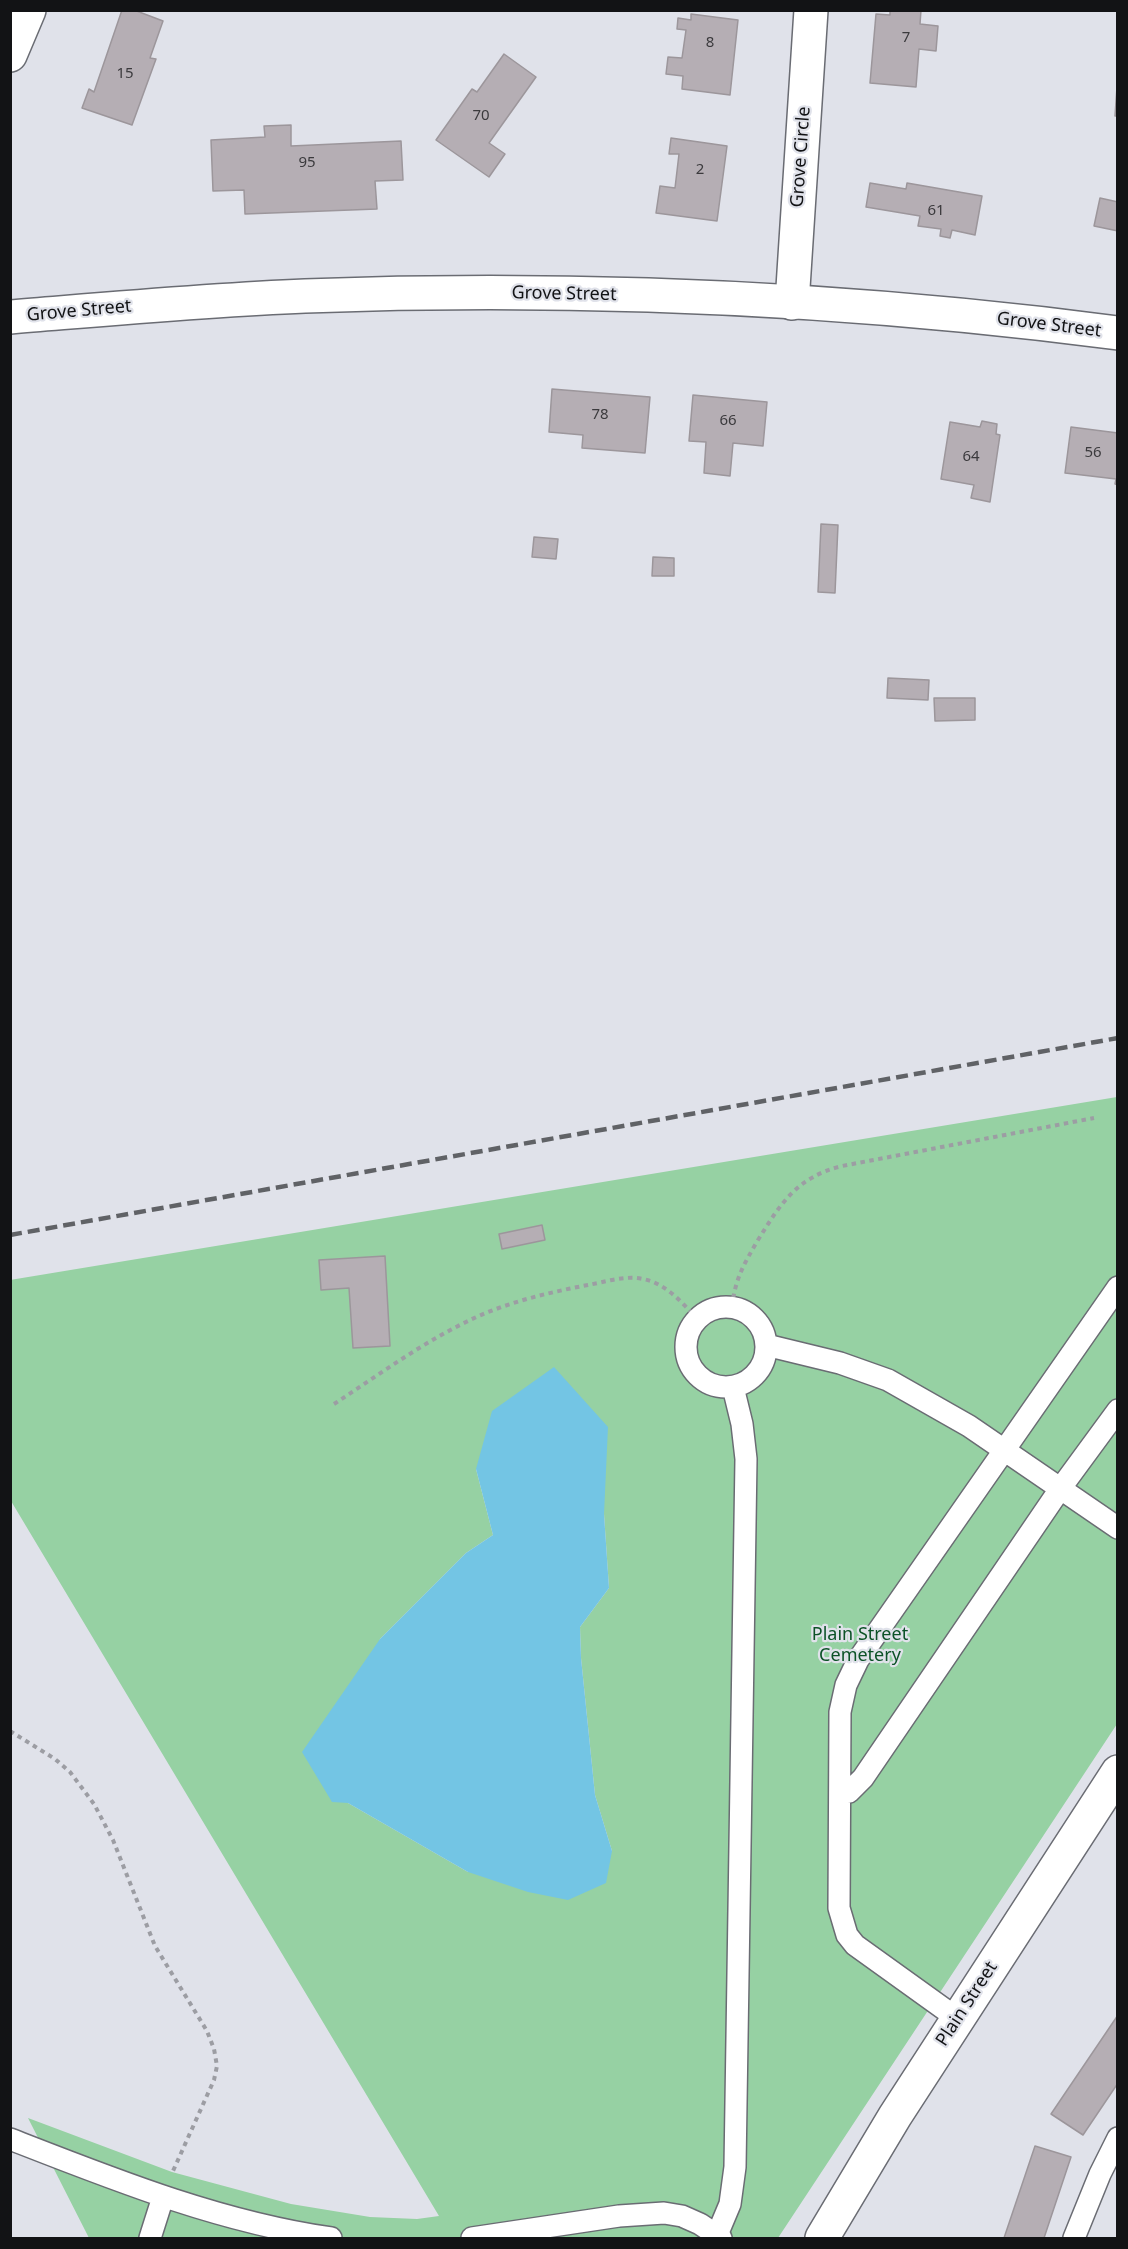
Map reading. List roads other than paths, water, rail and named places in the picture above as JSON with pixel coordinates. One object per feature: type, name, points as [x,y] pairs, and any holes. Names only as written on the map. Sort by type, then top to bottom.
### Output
[{"type":"main road","points":[[10,55],[29,10]]},
{"type":"main road","name":"Grove Circle","points":[[792,303],[811,10]]},
{"type":"main road","name":"Grove Street","points":[[10,317],[243,299],[448,293],[602,294],[936,312],[1118,333]]},
{"type":"main road","name":"Plain Street","points":[[822,2238],[858,2175],[1118,1772]]},
{"type":"lane","points":[[958,2019],[865,1953],[848,1935],[842,1922],[839,1908],[842,1698],[858,1660],[1118,1287]]},
{"type":"lane","points":[[732,1307],[751,1316],[760,1325],[766,1345],[765,1356],[753,1377],[743,1384],[721,1388],[711,1386],[693,1372],[685,1348],[687,1337],[697,1319],[714,1308],[732,1307]]},
{"type":"lane","points":[[766,1345],[840,1363],[888,1380],[953,1416],[1118,1528]]},
{"type":"lane","points":[[472,2238],[619,2216],[664,2213],[691,2220],[719,2237],[730,2204],[734,2184],[735,2156],[746,1459],[742,1424],[733,1387]]},
{"type":"lane","points":[[840,1793],[849,1792],[863,1778],[1060,1489],[1118,1410]]},
{"type":"lane","points":[[1074,2238],[1100,2174],[1118,2138]]},
{"type":"lane","points":[[10,2139],[163,2197],[275,2227],[331,2238]]},
{"type":"lane","points":[[150,2238],[163,2197]]},
{"type":"water","points":[[554,1367],[608,1427],[604,1514],[609,1588],[580,1627],[595,1795],[612,1851],[606,1883],[568,1900],[528,1892],[468,1872],[348,1803],[332,1802],[302,1752],[380,1639],[466,1553],[493,1535],[476,1469],[492,1411]]},
{"type":"railway","points":[[10,1235],[1118,1038]]},
{"type":"park label","name":"Plain Street Cemetery","points":[[860,1645]]}]
